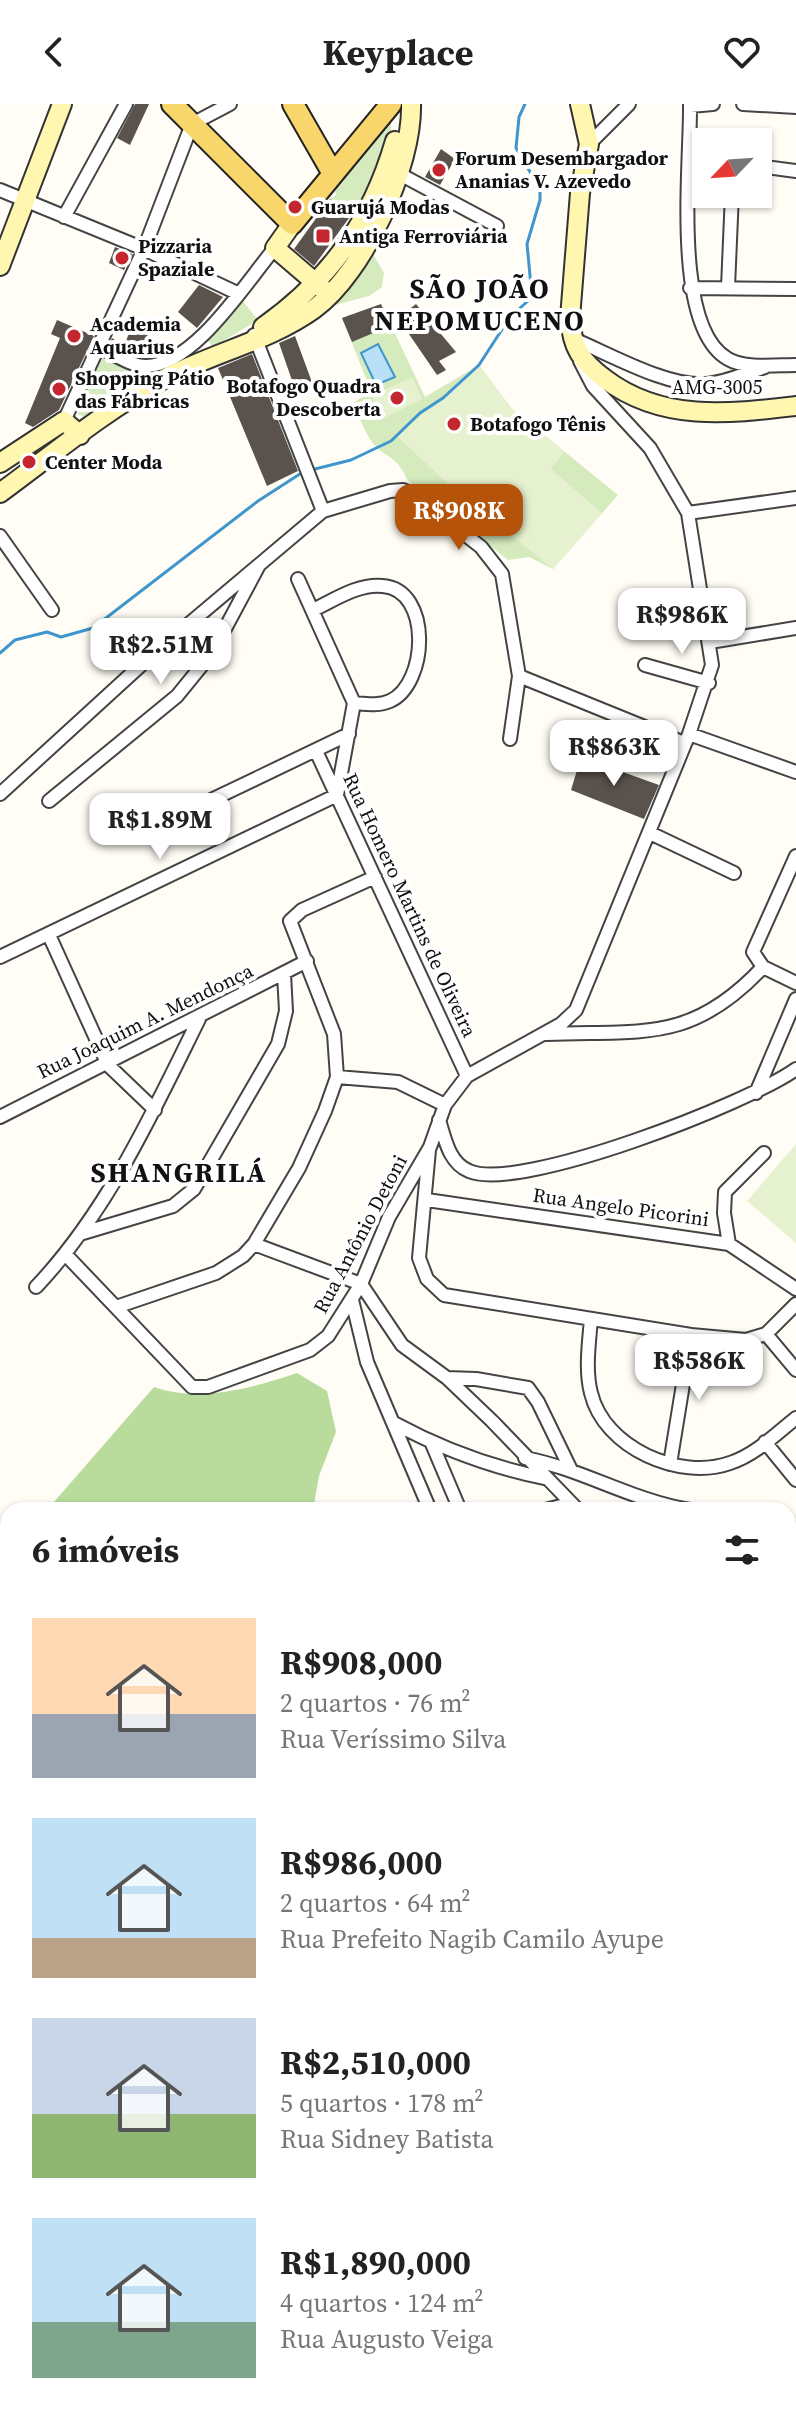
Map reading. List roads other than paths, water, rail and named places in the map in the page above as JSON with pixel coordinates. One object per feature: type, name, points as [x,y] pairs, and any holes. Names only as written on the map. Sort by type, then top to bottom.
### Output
[{"type":"main road","points":[[0,266],[62,104]]},
{"type":"main road","points":[[172,104],[292,224]]},
{"type":"main road","points":[[293,104],[332,172]]},
{"type":"main road","points":[[324,290],[275,248],[332,172],[391,104]]},
{"type":"main road","points":[[0,493],[158,382],[296,320],[371,237],[399,174],[410,104]]},
{"type":"main road","points":[[571,338],[580,193],[589,144],[580,104]]},
{"type":"main road","name":"AMG-3005","points":[[571,338],[579,358],[614,386],[656,407],[712,413],[796,406]]},
{"type":"main road","points":[[0,463],[64,421],[80,435]]},
{"type":"street","points":[[64,217],[126,104]]},
{"type":"street","points":[[64,421],[101,348],[144,249],[192,124],[230,104]]},
{"type":"street","points":[[589,144],[629,104]]},
{"type":"street","points":[[713,104],[690,105],[690,288],[710,337],[727,359],[796,365]]},
{"type":"street","points":[[743,104],[796,107]]},
{"type":"street","points":[[772,168],[796,171]]},
{"type":"street","points":[[399,174],[497,226]]},
{"type":"street","points":[[0,190],[144,249],[237,293]]},
{"type":"street","points":[[728,287],[731,208]]},
{"type":"street","points":[[101,348],[136,364],[161,362],[195,343],[275,248]]},
{"type":"street","points":[[690,288],[796,289]]},
{"type":"street","points":[[252,338],[323,511]]},
{"type":"street","points":[[571,338],[644,369],[692,384],[707,384],[772,365]]},
{"type":"street","points":[[579,358],[593,386],[650,448],[688,513],[710,642],[712,665],[709,683],[576,1010],[543,1034],[467,1076],[445,1105],[430,1147],[419,1258],[422,1270],[434,1289],[454,1298],[691,1335],[746,1340],[766,1334],[796,1304]]},
{"type":"street","points":[[0,794],[152,655],[323,511],[403,490],[481,547],[502,574],[519,676],[510,739]]},
{"type":"street","points":[[688,513],[796,498]]},
{"type":"street","points":[[0,536],[52,610]]},
{"type":"street","points":[[49,801],[177,696],[212,653],[262,561]]},
{"type":"street","points":[[0,957],[337,795],[354,703],[298,579]]},
{"type":"street","points":[[313,610],[350,592],[384,586],[400,593],[413,610],[420,632],[419,646],[403,690],[388,703],[354,703]]},
{"type":"street","points":[[710,642],[796,628]]},
{"type":"street","points":[[645,665],[709,683]]},
{"type":"street","points":[[519,676],[687,738],[796,772]]},
{"type":"street","points":[[205,803],[349,734]]},
{"type":"street","name":"Rua Homero Martins de Oliveira","points":[[316,751],[467,1076]]},
{"type":"street","points":[[650,833],[734,873]]},
{"type":"street","points":[[796,856],[753,952],[763,967],[796,983]]},
{"type":"street","points":[[66,1255],[116,1307],[216,1273],[254,1244],[299,1168],[337,1077],[334,1034],[291,925],[292,917],[375,877]]},
{"type":"street","points":[[49,935],[108,1065],[155,1110]]},
{"type":"street","name":"Rua Joaquim A. Mendonça","points":[[0,1117],[39,1095],[108,1065],[199,1019],[307,961]]},
{"type":"street","points":[[543,1034],[627,1034],[682,1025],[722,1004],[763,967]]},
{"type":"street","points":[[83,1233],[164,1209],[194,1189],[278,1044],[286,1011],[284,974]]},
{"type":"street","points":[[756,1093],[796,999]]},
{"type":"street","points":[[36,1287],[83,1233],[155,1110],[199,1019]]},
{"type":"street","points":[[439,1120],[455,1162],[471,1173],[499,1173],[630,1143],[699,1119],[756,1093],[796,1069]]},
{"type":"street","points":[[337,1077],[398,1082],[445,1105]]},
{"type":"street","name":"Rua Antônio Detoni","points":[[116,1307],[192,1387],[208,1387],[310,1350],[328,1336],[352,1300],[389,1217],[430,1147]]},
{"type":"street","points":[[729,1244],[724,1213],[725,1192],[764,1153]]},
{"type":"street","name":"Rua Angelo Picorini","points":[[427,1200],[729,1244],[796,1289]]},
{"type":"street","points":[[254,1244],[361,1284],[402,1345],[447,1378],[569,1502]]},
{"type":"street","points":[[352,1300],[367,1362],[427,1502]]},
{"type":"street","points":[[591,1319],[590,1391],[597,1412],[611,1430],[633,1448],[670,1464],[688,1468],[718,1467],[746,1457],[796,1418]]},
{"type":"street","points":[[766,1334],[796,1370]]},
{"type":"street","points":[[670,1464],[691,1335]]},
{"type":"street","points":[[447,1378],[476,1379],[528,1388],[571,1470]]},
{"type":"street","points":[[394,1423],[432,1444],[500,1469],[544,1478]]},
{"type":"street","points":[[765,1442],[796,1480]]},
{"type":"street","points":[[432,1444],[457,1502]]},
{"type":"street","points":[[525,1458],[571,1470],[655,1502]]},
{"type":"water","points":[[378,344],[395,377],[376,385],[361,353]]},
{"type":"waterway","points":[[311,470],[351,460],[391,441],[479,365],[510,317],[529,300],[531,286],[527,244],[540,200],[540,189],[516,148],[519,117],[525,104]]},
{"type":"waterway","points":[[0,653],[15,640],[47,632],[61,637],[93,628],[258,501],[303,472]]},
{"type":"place","name":"Forum Desembargador Ananias V. Azevedo","points":[[439,170]]},
{"type":"place","name":"Guarujá Modas","points":[[295,207]]},
{"type":"place","name":"Antiga Ferroviária","points":[[323,236]]},
{"type":"place","name":"Pizzaria Spaziale","points":[[122,258]]},
{"type":"place","name":"Academia Aquarius","points":[[74,336]]},
{"type":"place","name":"Shopping Pátio das Fábricas","points":[[59,389]]},
{"type":"place","name":"Botafogo Quadra Descoberta","points":[[397,398]]},
{"type":"place","name":"Botafogo Tênis","points":[[454,424]]},
{"type":"place","name":"Center Moda","points":[[29,462]]},
{"type":"district","name":"SÃO JOÃO NEPOMUCENO","points":[[480,304]]},
{"type":"district","name":"SHANGRILÁ","points":[[179,1172]]}]
